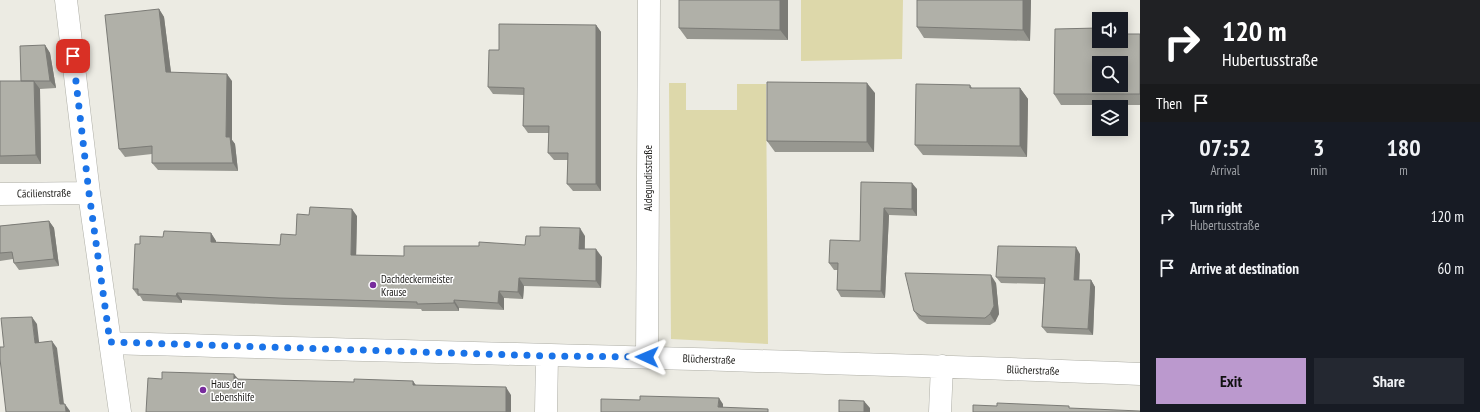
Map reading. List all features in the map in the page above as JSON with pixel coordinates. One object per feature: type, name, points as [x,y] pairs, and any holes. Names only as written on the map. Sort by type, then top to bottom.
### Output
[{"type":"street","points":[[66,0],[89,193],[120,412]]},
{"type":"street","name":"Aldegundisstraße","points":[[647,357],[648,0]]},
{"type":"street","name":"Cäcilienstraße","points":[[0,194],[89,193]]},
{"type":"street","name":"Blücherstraße","points":[[110,342],[547,356],[647,357],[942,366],[1140,374]]},
{"type":"street","points":[[546,412],[547,356]]},
{"type":"street","points":[[940,412],[942,366]]},
{"type":"shaded area","points":[[801,0],[903,0],[902,59],[801,61]]},
{"type":"shaded area","points":[[669,83],[686,83],[686,110],[737,110],[737,84],[766,84],[768,344],[671,339]]},
{"type":"building","points":[[679,0],[780,0],[780,30],[679,28]]},
{"type":"building","points":[[917,0],[1023,0],[1023,30],[917,27]]},
{"type":"building","points":[[159,9],[166,72],[227,74],[226,137],[230,137],[233,163],[152,163],[152,146],[119,149],[105,15]]},
{"type":"building","points":[[499,24],[596,25],[596,184],[567,184],[568,153],[548,153],[549,126],[523,126],[524,88],[488,87],[489,50],[499,50]]},
{"type":"building","points":[[1092,28],[1092,48],[1128,48],[1128,34],[1140,34],[1140,94],[1054,94],[1055,29]]},
{"type":"building","points":[[45,45],[50,81],[21,81],[20,46]]},
{"type":"building","points":[[0,81],[34,81],[36,155],[0,156]]},
{"type":"building","points":[[767,82],[867,83],[867,142],[767,141]]},
{"type":"building","points":[[916,84],[970,85],[970,88],[1020,88],[1020,146],[915,145]]},
{"type":"building","points":[[861,182],[912,183],[912,209],[884,208],[881,291],[837,290],[838,263],[829,263],[830,240],[860,241]]},
{"type":"building","points":[[310,207],[352,209],[351,255],[404,256],[404,246],[479,246],[479,242],[525,245],[526,236],[540,236],[540,227],[580,228],[579,249],[596,249],[596,281],[519,278],[518,292],[499,291],[498,303],[454,300],[454,303],[417,304],[417,302],[177,293],[176,296],[138,294],[138,289],[133,289],[135,244],[140,244],[140,236],[163,237],[164,231],[211,233],[211,242],[280,245],[281,234],[296,235],[297,214],[309,215]]},
{"type":"building","points":[[49,221],[54,259],[14,263],[12,252],[0,253],[0,226]]},
{"type":"building","points":[[998,246],[1076,247],[1074,280],[1091,280],[1088,329],[1042,327],[1045,278],[996,277]]},
{"type":"building","points":[[905,273],[991,275],[994,306],[990,314],[985,318],[921,316],[914,311]]},
{"type":"building","points":[[32,317],[35,343],[52,341],[60,404],[65,404],[66,412],[6,412],[0,359],[0,347],[4,347],[1,318]]},
{"type":"building","points":[[162,372],[234,374],[234,379],[354,382],[354,379],[413,381],[413,385],[506,387],[506,412],[146,412],[148,378],[162,379]]},
{"type":"building","points":[[640,396],[719,398],[718,407],[768,409],[768,412],[601,412],[601,399],[640,400]]},
{"type":"building","points":[[839,400],[864,401],[864,412],[839,412]]},
{"type":"building","points":[[997,403],[1069,406],[1069,408],[1140,412],[973,412],[973,405],[997,406]]},
{"type":"place","name":"Dachdeckermeister Krause","points":[[373,285]]},
{"type":"place","name":"Haus der Lebenshilfe","points":[[203,390]]},
{"type":"route","points":[[73,56],[89,193],[110,342],[547,356],[647,357]]}]
